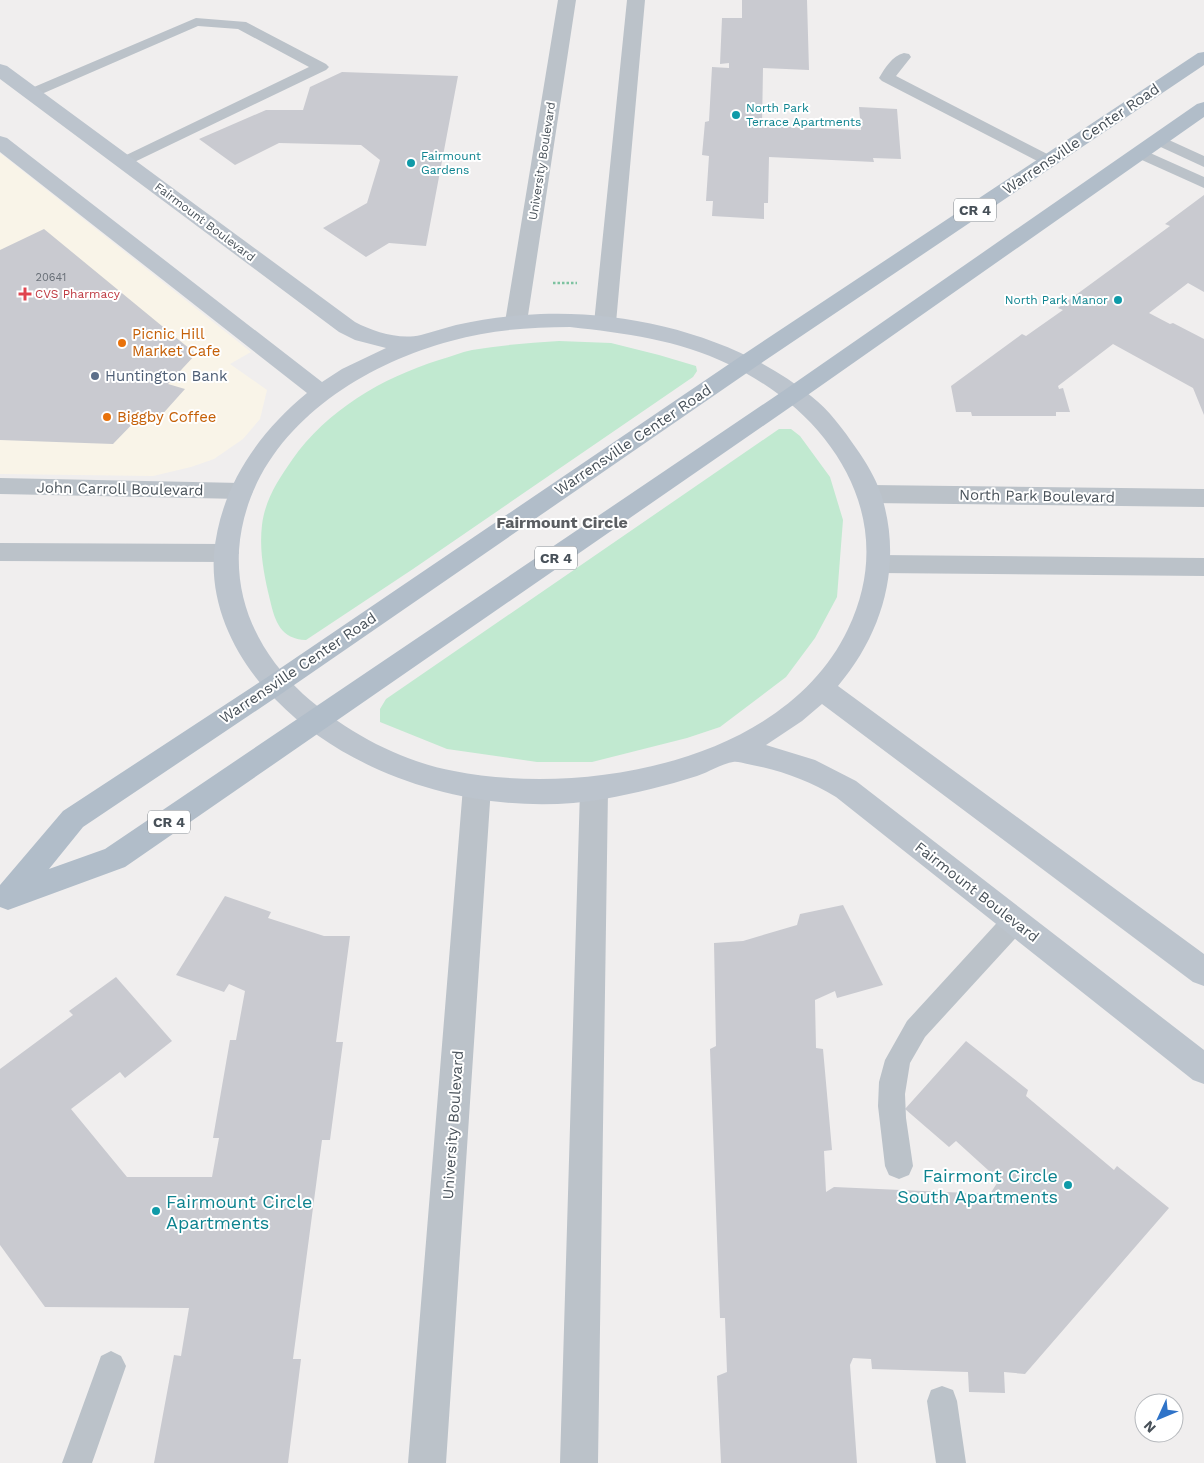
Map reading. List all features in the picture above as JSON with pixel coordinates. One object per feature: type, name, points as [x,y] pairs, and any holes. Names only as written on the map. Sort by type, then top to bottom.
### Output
[{"type":"main road","name":"Warrensville Center Road","points":[[4,899],[73,819],[275,685],[746,363],[1204,57]]},
{"type":"main road","name":"Fairmount Boulevard","points":[[0,70],[348,327],[362,335],[380,340],[402,343],[424,342]]},
{"type":"main road","name":"Warrensville Center Road","points":[[4,899],[115,858],[318,722],[794,394],[1204,108]]},
{"type":"main road","points":[[0,142],[322,393]]},
{"type":"main road","points":[[570,320],[605,323],[652,330],[703,344],[746,363],[794,394],[822,418],[834,432],[853,461],[870,494],[878,528],[879,564],[877,582],[863,625],[847,655],[821,688],[793,714],[774,727],[733,750],[660,777],[614,787],[594,790],[541,792],[477,787],[431,777],[379,759],[337,736],[275,685],[252,654],[238,625],[227,588],[227,537],[241,491],[251,470],[272,440],[299,412],[322,393],[373,363],[424,342],[479,327],[516,322],[570,320]]},
{"type":"main road","points":[[821,688],[1204,972]]},
{"type":"main road","name":"Fairmount Boulevard","points":[[733,750],[792,762],[817,771],[832,780],[1204,1069]]},
{"type":"street","name":"University Boulevard","points":[[516,322],[567,0]]},
{"type":"street","points":[[605,323],[636,0]]},
{"type":"street","name":"John Carroll Boulevard","points":[[0,486],[241,491]]},
{"type":"street","name":"North Park Boulevard","points":[[870,494],[1204,498]]},
{"type":"street","points":[[0,552],[226,554]]},
{"type":"street","points":[[879,564],[1204,567]]},
{"type":"street","name":"University Boulevard","points":[[427,1463],[477,787]]},
{"type":"street","points":[[579,1463],[594,790]]},
{"type":"lane","points":[[32,93],[196,22],[241,25],[321,67],[124,162]]},
{"type":"lane","points":[[904,57],[894,66],[887,78],[1049,161]]},
{"type":"lane","points":[[1158,140],[1204,162]]},
{"type":"lane","points":[[1139,153],[1204,183]]},
{"type":"lane","points":[[899,1166],[890,1113],[895,1070],[905,1048],[916,1029],[1014,922]]},
{"type":"lane","points":[[77,1463],[111,1366]]},
{"type":"lane","points":[[942,1402],[951,1463]]},
{"type":"path","points":[[548,282],[582,284]]},
{"type":"shaded area","points":[[0,153],[251,352],[230,364],[267,390],[260,419],[243,439],[214,459],[191,467],[153,476],[0,474]]},
{"type":"green space","points":[[559,341],[611,343],[696,366],[697,371],[693,377],[306,640],[297,639],[285,633],[280,628],[272,608],[263,562],[261,534],[266,507],[273,491],[292,460],[306,442],[339,411],[357,398],[377,386],[418,367],[472,350],[505,345]]},
{"type":"green space","points":[[779,429],[791,429],[800,436],[830,477],[843,520],[837,597],[815,638],[786,677],[720,727],[687,738],[592,762],[537,762],[447,749],[380,722],[380,709],[386,699]]},
{"type":"building","name":"North Park Terrace Apartments","points":[[742,0],[807,0],[809,70],[763,68],[762,126],[861,130],[859,107],[897,109],[901,159],[873,158],[874,162],[769,157],[768,203],[764,203],[764,219],[712,216],[713,201],[706,201],[709,156],[702,155],[705,122],[709,121],[712,67],[729,68],[729,63],[720,64],[722,18],[742,18]]},
{"type":"building","name":"Fairmount Gardens","points":[[342,72],[458,76],[426,246],[389,243],[366,257],[323,228],[367,203],[380,160],[361,145],[279,143],[235,165],[199,139],[266,110],[303,110],[310,87]]},
{"type":"building","name":"North Park Manor","points":[[1204,195],[1204,292],[1188,283],[1149,313],[1204,339],[1204,415],[1193,388],[1113,344],[1058,386],[1059,389],[1063,388],[1070,412],[1056,412],[1056,416],[972,416],[971,412],[956,412],[951,386],[1022,334],[1026,336],[1063,310],[1058,308],[1170,226],[1165,224]]},
{"type":"building","points":[[44,229],[196,354],[168,384],[185,389],[159,418],[143,413],[113,444],[0,440],[0,250]]},
{"type":"building","name":"Fairmount Circle Apartments","points":[[225,896],[271,912],[268,918],[324,936],[350,936],[336,1042],[343,1042],[330,1140],[322,1140],[293,1359],[301,1359],[288,1463],[154,1463],[174,1355],[181,1356],[189,1308],[45,1307],[0,1245],[0,1069],[73,1015],[69,1011],[116,977],[172,1041],[125,1078],[120,1072],[71,1109],[127,1177],[212,1177],[219,1138],[213,1138],[230,1040],[236,1040],[245,991],[229,984],[224,992],[176,975]]},
{"type":"building","name":"Fairmont Circle South Apartments","points":[[843,905],[883,985],[837,998],[835,991],[815,1000],[816,1048],[823,1049],[832,1150],[824,1151],[826,1192],[834,1187],[990,1194],[999,1180],[956,1141],[949,1147],[905,1109],[966,1041],[1028,1090],[1026,1096],[1114,1170],[1117,1166],[1169,1208],[1025,1374],[1004,1372],[1005,1393],[969,1392],[968,1372],[872,1369],[871,1359],[853,1358],[850,1365],[857,1463],[721,1463],[717,1376],[727,1372],[725,1318],[720,1318],[710,1049],[716,1046],[714,943],[743,941],[797,925],[800,914]]},
{"type":"place","name":"North Park Terrace Apartments","points":[[736,115]]},
{"type":"place","name":"Fairmount Gardens","points":[[411,163]]},
{"type":"place","name":"CVS Pharmacy","points":[[25,294]]},
{"type":"place","name":"North Park Manor","points":[[1118,300]]},
{"type":"place","name":"Picnic Hill Market Cafe","points":[[122,343]]},
{"type":"place","name":"Huntington Bank","points":[[95,376]]},
{"type":"place","name":"Biggby Coffee","points":[[107,417]]},
{"type":"place","name":"Fairmont Circle South Apartments","points":[[1068,1185]]},
{"type":"place","name":"Fairmount Circle Apartments","points":[[156,1211]]},
{"type":"district","name":"Fairmount Circle","points":[[562,522]]}]
